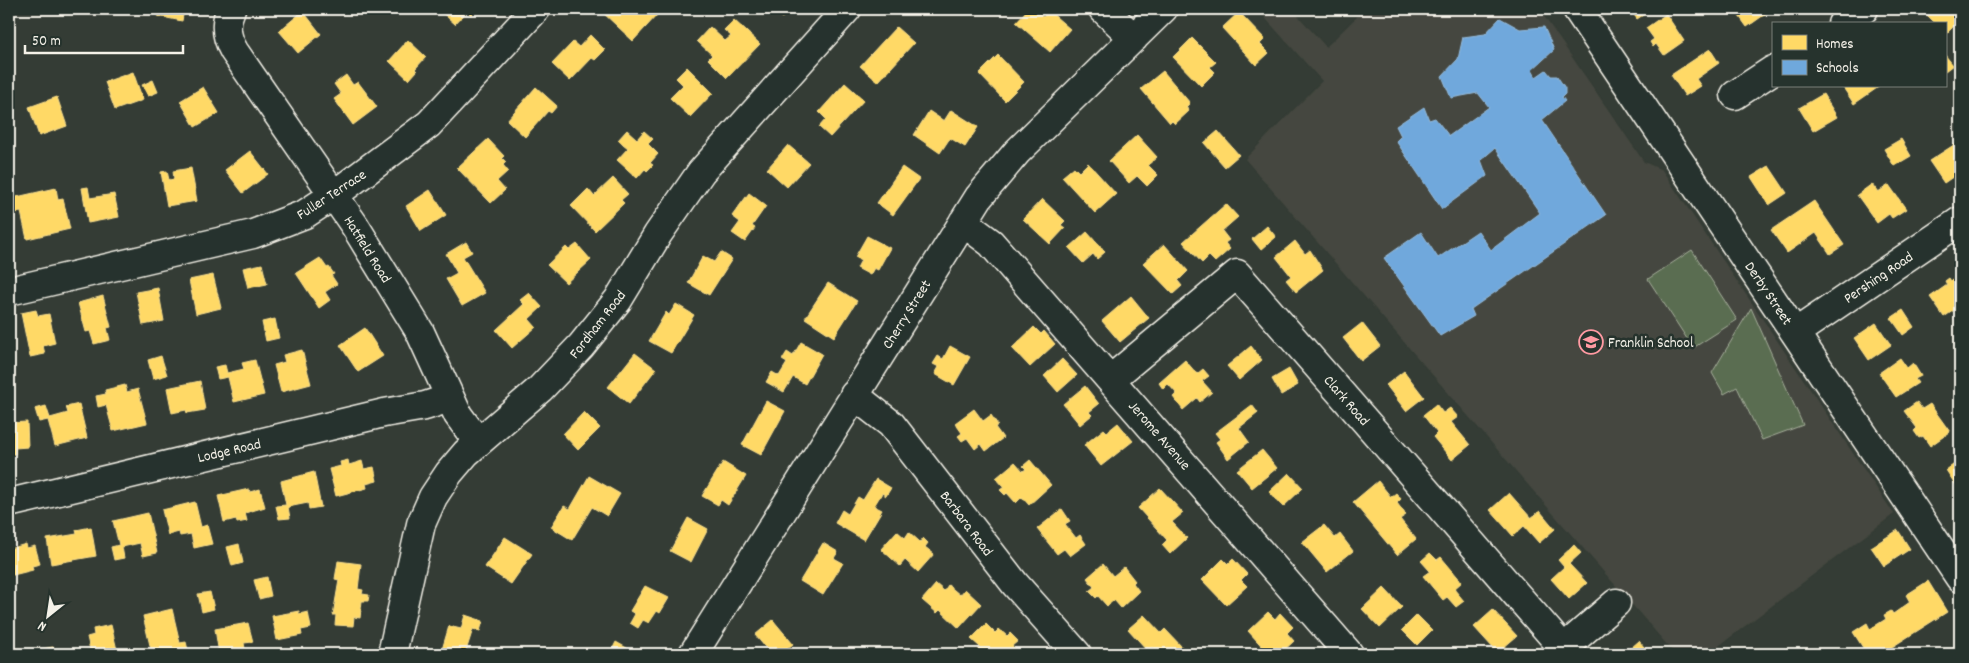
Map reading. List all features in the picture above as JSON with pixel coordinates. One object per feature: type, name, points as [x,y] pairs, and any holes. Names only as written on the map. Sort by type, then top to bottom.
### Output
[{"type":"street","name":"Hatfield Road","points":[[231,9],[226,26],[228,38],[234,51],[334,195],[420,332],[450,398],[463,422],[478,442]]},
{"type":"street","name":"Fuller Terrace","points":[[9,291],[263,231],[300,216],[334,195],[436,118],[536,9]]},
{"type":"street","name":"Fordham Road","points":[[392,654],[415,545],[425,514],[449,473],[478,442],[535,394],[588,339],[618,300],[658,234],[701,172],[847,9]]},
{"type":"street","points":[[1103,9],[1134,38]]},
{"type":"street","name":"Cherry Street","points":[[693,654],[979,197],[1007,163],[1164,9]]},
{"type":"street","name":"Derby Street","points":[[1576,9],[1960,578]]},
{"type":"street","points":[[1845,22],[1864,9]]},
{"type":"street","points":[[1735,95],[1772,71]]},
{"type":"street","name":"Pershing Road","points":[[1795,333],[1960,221]]},
{"type":"street","name":"Jerome Avenue","points":[[963,222],[991,243],[1111,378],[1349,654]]},
{"type":"street","name":"Clark Road","points":[[1111,378],[1237,274],[1560,652]]},
{"type":"street","name":"Barbara Road","points":[[854,395],[891,424],[1006,573],[1077,654]]},
{"type":"street","name":"Lodge Road","points":[[9,503],[384,413],[425,406],[450,398]]},
{"type":"street","points":[[1560,652],[1616,603]]},
{"type":"shaded area","name":"Franklin School","points":[[1257,9],[1292,9],[1326,47],[1365,9],[1539,9],[1644,162],[1662,170],[1894,514],[1708,654],[1675,654],[1245,159],[1322,81]]},
{"type":"green space","points":[[1692,250],[1737,320],[1693,348],[1648,279]]},
{"type":"green space","points":[[1751,308],[1803,425],[1762,440],[1737,387],[1724,394],[1712,373]]},
{"type":"building: Homes","points":[[159,9],[184,9],[182,21],[157,16]]},
{"type":"building: Homes","points":[[438,9],[476,9],[471,15],[467,11],[455,24]]},
{"type":"building: Homes","points":[[652,9],[658,14],[633,41],[600,10]]},
{"type":"building: Homes","points":[[771,9],[790,9],[782,18]]},
{"type":"building: Homes","points":[[1028,9],[1034,9],[1043,17],[1049,11],[1070,29],[1050,52],[1016,22]]},
{"type":"building: Homes","points":[[1630,9],[1652,9],[1637,19]]},
{"type":"building: Homes","points":[[1734,9],[1770,9],[1771,10],[1747,27]]},
{"type":"building: Homes","points":[[1934,9],[1960,9],[1960,20],[1946,34],[1946,22],[1934,22],[1927,15]]},
{"type":"building: Homes","points":[[303,11],[321,34],[298,53],[279,31]]},
{"type":"building: Homes","points":[[1239,12],[1265,39],[1260,44],[1269,53],[1256,65],[1222,28]]},
{"type":"building: Homes","points":[[1666,14],[1684,41],[1664,55],[1656,44],[1653,47],[1650,42],[1654,39],[1646,28]]},
{"type":"building: Homes","points":[[734,20],[760,44],[727,78],[708,59],[712,55],[697,41],[710,27],[725,41],[731,36],[724,30]]},
{"type":"building: Homes","points":[[896,27],[914,43],[878,82],[860,66]]},
{"type":"building: Homes","points":[[590,35],[605,50],[595,60],[592,58],[570,81],[552,64],[573,42],[579,47]]},
{"type":"building: Homes","points":[[1192,38],[1216,62],[1210,67],[1215,72],[1201,86],[1173,57]]},
{"type":"building: Homes","points":[[408,40],[426,57],[415,69],[417,71],[409,80],[389,61]]},
{"type":"building: Homes","points":[[1710,49],[1719,63],[1696,79],[1701,86],[1685,96],[1671,75]]},
{"type":"building: Homes","points":[[998,55],[1024,82],[1005,101],[979,74]]},
{"type":"building: Homes","points":[[1946,56],[1953,65],[1946,70]]},
{"type":"building: Homes","points":[[687,67],[713,93],[690,117],[670,98],[683,85],[676,78]]},
{"type":"building: Homes","points":[[1163,71],[1190,103],[1186,107],[1189,111],[1175,124],[1172,121],[1170,123],[1141,89]]},
{"type":"building: Homes","points":[[133,72],[143,100],[115,110],[105,82]]},
{"type":"building: Homes","points":[[346,75],[353,85],[358,82],[377,107],[353,125],[334,99],[341,94],[334,84]]},
{"type":"building: Homes","points":[[153,80],[158,92],[148,96],[142,85]]},
{"type":"building: Homes","points":[[845,83],[864,100],[830,137],[819,127],[826,119],[819,112]]},
{"type":"building: Homes","points":[[203,87],[219,113],[195,127],[180,101]]},
{"type":"building: Homes","points":[[536,87],[557,106],[551,113],[548,111],[525,137],[507,120]]},
{"type":"building: Homes","points":[[1843,88],[1877,88],[1854,104]]},
{"type":"building: Homes","points":[[1823,94],[1837,117],[1813,131],[1799,108]]},
{"type":"building: Homes","points":[[57,97],[67,126],[39,136],[29,107]]},
{"type":"building: Homes","points":[[951,110],[978,127],[965,147],[950,138],[940,153],[914,135],[929,111],[944,121]]},
{"type":"building: Homes","points":[[627,130],[637,139],[644,131],[653,139],[648,144],[658,154],[650,163],[653,165],[647,171],[645,169],[637,178],[617,160],[628,148],[618,140]]},
{"type":"building: Homes","points":[[1218,131],[1239,155],[1225,167],[1204,143]]},
{"type":"building: Homes","points":[[1137,135],[1157,157],[1148,165],[1158,175],[1147,186],[1137,176],[1129,183],[1109,161]]},
{"type":"building: Homes","points":[[488,139],[504,156],[502,158],[506,162],[503,165],[508,171],[497,181],[505,190],[491,203],[457,168]]},
{"type":"building: Homes","points":[[1901,139],[1911,156],[1894,166],[1884,149]]},
{"type":"building: Homes","points":[[1960,141],[1960,172],[1944,183],[1929,161]]},
{"type":"building: Homes","points":[[788,145],[809,163],[787,187],[767,169]]},
{"type":"building: Homes","points":[[250,151],[268,174],[243,193],[225,170]]},
{"type":"building: Homes","points":[[1088,163],[1116,194],[1095,213],[1062,177],[1074,167],[1079,172]]},
{"type":"building: Homes","points":[[1769,166],[1787,193],[1769,205],[1751,177]]},
{"type":"building: Homes","points":[[902,167],[919,179],[893,215],[877,203]]},
{"type":"building: Homes","points":[[191,168],[197,201],[167,206],[161,172],[167,171],[169,180],[174,179],[173,171]]},
{"type":"building: Homes","points":[[613,178],[628,194],[621,200],[624,203],[595,231],[571,206],[588,189],[594,196]]},
{"type":"building: Homes","points":[[1872,184],[1878,192],[1889,185],[1906,209],[1892,218],[1889,214],[1877,223],[1857,195]]},
{"type":"building: Homes","points":[[88,187],[90,198],[114,194],[119,217],[88,223],[82,188]]},
{"type":"building: Homes","points":[[56,188],[58,200],[63,199],[70,229],[27,239],[21,212],[15,213],[12,198]]},
{"type":"building: Homes","points":[[430,190],[446,215],[421,231],[406,206]]},
{"type":"building: Homes","points":[[749,193],[766,206],[752,226],[755,228],[745,242],[732,233],[740,222],[732,216]]},
{"type":"building: Homes","points":[[1042,199],[1065,221],[1061,225],[1065,228],[1050,244],[1023,219]]},
{"type":"building: Homes","points":[[1814,201],[1844,245],[1830,254],[1816,233],[1787,253],[1771,230]]},
{"type":"building: Homes","points":[[1226,204],[1238,217],[1222,231],[1229,240],[1225,243],[1230,249],[1215,262],[1209,256],[1202,263],[1183,242]]},
{"type":"building: Homes","points":[[1267,226],[1276,237],[1261,250],[1252,239]]},
{"type":"building: Homes","points":[[1087,232],[1105,252],[1097,259],[1093,254],[1083,263],[1069,248]]},
{"type":"building: Homes","points":[[867,236],[890,248],[878,270],[874,268],[870,275],[857,268],[861,260],[855,257]]},
{"type":"building: Homes","points":[[1295,241],[1305,254],[1310,250],[1323,270],[1296,292],[1286,280],[1291,276],[1276,257]]},
{"type":"building: Homes","points":[[466,242],[472,252],[463,257],[485,293],[462,306],[446,279],[457,273],[446,254]]},
{"type":"building: Homes","points":[[577,244],[591,260],[566,283],[547,265],[566,247],[569,250]]},
{"type":"building: Homes","points":[[1164,244],[1188,271],[1178,281],[1182,286],[1173,294],[1143,263]]},
{"type":"building: Homes","points":[[721,252],[732,259],[709,295],[688,283],[703,256],[714,262]]},
{"type":"building: Homes","points":[[320,258],[334,274],[331,275],[337,284],[325,292],[330,300],[319,308],[296,273]]},
{"type":"building: Homes","points":[[262,264],[267,284],[248,288],[243,268]]},
{"type":"building: Homes","points":[[213,275],[221,308],[196,314],[189,280]]},
{"type":"building: Homes","points":[[1960,275],[1960,306],[1944,317],[1930,297],[1947,285],[1945,281],[1949,278],[1951,281]]},
{"type":"building: Homes","points":[[828,283],[857,301],[834,337],[805,318]]},
{"type":"building: Homes","points":[[158,288],[164,321],[143,325],[136,292]]},
{"type":"building: Homes","points":[[529,293],[542,307],[529,319],[536,327],[512,348],[496,330],[524,304],[520,300]]},
{"type":"building: Homes","points":[[103,296],[111,327],[107,328],[110,340],[94,344],[90,331],[86,332],[78,303]]},
{"type":"building: Homes","points":[[1131,296],[1149,318],[1120,342],[1102,321]]},
{"type":"building: Homes","points":[[676,304],[694,315],[671,353],[649,341],[666,312],[669,315]]},
{"type":"building: Homes","points":[[36,310],[38,316],[49,314],[55,343],[43,346],[45,354],[30,357],[21,313]]},
{"type":"building: Homes","points":[[1903,310],[1914,327],[1903,335],[1891,318]]},
{"type":"building: Homes","points":[[275,319],[279,338],[266,341],[262,322]]},
{"type":"building: Homes","points":[[1362,323],[1380,346],[1361,361],[1343,338]]},
{"type":"building: Homes","points":[[1876,323],[1891,345],[1869,360],[1854,338]]},
{"type":"building: Homes","points":[[1034,327],[1041,334],[1044,331],[1055,344],[1030,367],[1012,348]]},
{"type":"building: Homes","points":[[365,328],[383,356],[358,372],[340,345]]},
{"type":"building: Homes","points":[[801,342],[822,354],[805,384],[793,377],[784,392],[766,382],[772,372],[779,376],[787,363],[782,360],[787,352],[793,356]]},
{"type":"building: Homes","points":[[950,346],[970,357],[954,385],[935,374],[939,367],[933,364],[938,356],[943,359]]},
{"type":"building: Homes","points":[[1251,346],[1262,360],[1239,380],[1227,366]]},
{"type":"building: Homes","points":[[302,350],[311,384],[281,392],[274,365],[285,362],[283,355]]},
{"type":"building: Homes","points":[[635,353],[656,369],[629,404],[608,387]]},
{"type":"building: Homes","points":[[161,356],[167,375],[153,379],[148,360]]},
{"type":"building: Homes","points":[[1900,358],[1907,368],[1913,363],[1921,376],[1915,379],[1918,383],[1896,397],[1879,373]]},
{"type":"building: Homes","points":[[1062,359],[1077,375],[1058,392],[1044,376]]},
{"type":"building: Homes","points":[[255,360],[264,395],[234,402],[228,377],[218,379],[215,367],[225,365],[227,373],[244,369],[242,363]]},
{"type":"building: Homes","points":[[1185,360],[1197,374],[1203,369],[1209,376],[1202,381],[1212,392],[1200,402],[1197,398],[1183,410],[1173,397],[1177,394],[1168,384],[1163,389],[1159,383]]},
{"type":"building: Homes","points":[[1289,369],[1298,385],[1281,395],[1272,379]]},
{"type":"building: Homes","points":[[1404,371],[1424,397],[1406,411],[1386,385]]},
{"type":"building: Homes","points":[[200,381],[205,410],[187,413],[186,410],[172,413],[167,388]]},
{"type":"building: Homes","points":[[125,385],[127,392],[138,389],[147,423],[113,431],[106,405],[98,407],[96,396],[106,394],[105,390]]},
{"type":"building: Homes","points":[[1085,386],[1099,404],[1089,412],[1092,415],[1080,425],[1063,404]]},
{"type":"building: Homes","points":[[766,401],[785,411],[761,455],[742,445]]},
{"type":"building: Homes","points":[[1917,402],[1922,409],[1930,404],[1950,432],[1930,446],[1923,436],[1919,438],[1914,431],[1917,428],[1904,411]]},
{"type":"building: Homes","points":[[79,404],[87,438],[55,446],[48,420],[39,422],[35,409],[46,406],[50,418],[68,413],[66,407]]},
{"type":"building: Homes","points":[[1436,404],[1443,413],[1450,408],[1458,417],[1451,422],[1470,445],[1452,460],[1433,437],[1437,433],[1423,415]]},
{"type":"building: Homes","points":[[1252,405],[1258,413],[1239,428],[1249,442],[1228,459],[1216,442],[1220,439],[1215,433]]},
{"type":"building: Homes","points":[[974,409],[983,421],[991,415],[998,425],[995,427],[1003,438],[986,451],[981,444],[975,449],[967,438],[962,441],[958,436],[962,433],[955,423]]},
{"type":"building: Homes","points":[[584,412],[600,428],[578,450],[563,434]]},
{"type":"building: Homes","points":[[27,422],[28,447],[15,448],[15,454],[9,454],[9,423]]},
{"type":"building: Homes","points":[[1118,423],[1133,441],[1101,466],[1084,445],[1104,429],[1107,432]]},
{"type":"building: Homes","points":[[1262,450],[1277,468],[1252,488],[1237,470]]},
{"type":"building: Homes","points":[[348,460],[349,465],[362,461],[364,469],[374,467],[377,481],[366,484],[367,488],[336,496],[329,469],[341,466],[340,462]]},
{"type":"building: Homes","points":[[1030,460],[1051,485],[1029,505],[1022,497],[1016,503],[1007,493],[1005,495],[1000,490],[1004,487],[996,478],[1015,462],[1023,471],[1026,469],[1023,466]]},
{"type":"building: Homes","points":[[1960,460],[1960,486],[1957,487],[1946,470]]},
{"type":"building: Homes","points":[[723,462],[746,476],[728,505],[721,500],[718,505],[702,496]]},
{"type":"building: Homes","points":[[314,472],[321,507],[309,509],[308,503],[288,507],[290,518],[279,519],[276,506],[286,505],[281,481]]},
{"type":"building: Homes","points":[[1289,473],[1303,488],[1283,507],[1269,492]]},
{"type":"building: Homes","points":[[589,476],[620,494],[607,516],[592,507],[572,540],[551,527],[564,506],[570,509]]},
{"type":"building: Homes","points":[[876,479],[891,488],[886,496],[882,493],[874,506],[882,510],[864,540],[835,523],[842,510],[848,514],[858,497],[863,500]]},
{"type":"building: Homes","points":[[1378,481],[1391,497],[1396,493],[1401,499],[1397,503],[1406,515],[1400,519],[1416,539],[1397,555],[1353,502]]},
{"type":"building: Homes","points":[[1160,488],[1183,513],[1172,522],[1187,538],[1170,554],[1162,545],[1167,540],[1138,508]]},
{"type":"building: Homes","points":[[249,489],[250,492],[260,489],[265,507],[245,513],[247,521],[237,523],[236,519],[224,522],[218,496]]},
{"type":"building: Homes","points":[[1509,493],[1531,518],[1540,511],[1555,529],[1539,543],[1524,526],[1513,536],[1490,510]]},
{"type":"building: Homes","points":[[195,502],[201,527],[207,525],[212,544],[194,548],[191,534],[180,536],[179,532],[168,535],[162,510]]},
{"type":"building: Homes","points":[[1062,509],[1070,521],[1065,524],[1076,538],[1080,535],[1086,544],[1070,556],[1064,549],[1057,554],[1037,529]]},
{"type":"building: Homes","points":[[148,513],[157,553],[143,556],[140,543],[122,547],[124,558],[114,560],[111,547],[119,545],[113,521]]},
{"type":"building: Homes","points":[[688,518],[708,529],[691,562],[670,551]]},
{"type":"building: Homes","points":[[1324,525],[1335,538],[1340,534],[1353,551],[1327,572],[1302,542]]},
{"type":"building: Homes","points":[[91,527],[96,556],[51,564],[47,539],[77,534],[76,530]]},
{"type":"building: Homes","points":[[1898,530],[1910,549],[1884,566],[1871,547]]},
{"type":"building: Homes","points":[[897,531],[905,538],[909,532],[920,542],[923,538],[928,543],[925,547],[934,554],[918,572],[905,560],[900,566],[881,549]]},
{"type":"building: Homes","points":[[505,537],[532,554],[511,584],[485,567]]},
{"type":"building: Homes","points":[[823,543],[838,552],[834,558],[843,563],[823,595],[800,581]]},
{"type":"building: Homes","points":[[26,544],[27,548],[35,546],[40,564],[32,566],[33,570],[9,576],[9,549]]},
{"type":"building: Homes","points":[[239,544],[243,563],[232,566],[227,547]]},
{"type":"building: Homes","points":[[1574,545],[1581,553],[1569,564],[1587,583],[1569,599],[1551,579],[1564,567],[1558,560]]},
{"type":"building: Homes","points":[[1430,553],[1437,560],[1441,557],[1462,582],[1454,589],[1464,601],[1456,607],[1447,597],[1443,600],[1423,576],[1430,571],[1421,561]]},
{"type":"building: Homes","points":[[1223,559],[1228,564],[1233,559],[1247,574],[1241,580],[1247,586],[1226,605],[1202,580]]},
{"type":"building: Homes","points":[[338,561],[361,564],[358,589],[363,590],[362,594],[369,595],[368,601],[362,601],[360,618],[354,617],[353,626],[335,625],[336,615],[333,615],[339,580],[335,579]]},
{"type":"building: Homes","points":[[1103,564],[1113,576],[1124,567],[1135,581],[1133,583],[1139,591],[1121,608],[1114,600],[1107,606],[1098,596],[1096,598],[1089,591],[1094,587],[1087,578]]},
{"type":"building: Homes","points":[[267,577],[271,596],[259,599],[254,580]]},
{"type":"building: Homes","points":[[1928,581],[1947,612],[1881,654],[1867,654],[1853,632],[1867,623],[1870,629],[1886,619],[1884,615],[1891,611],[1893,614],[1910,602],[1906,595]]},
{"type":"building: Homes","points":[[936,584],[944,591],[948,585],[960,595],[965,589],[981,604],[959,628],[940,610],[937,613],[922,600]]},
{"type":"building: Homes","points":[[645,586],[669,598],[660,613],[657,611],[649,623],[643,620],[638,628],[630,623],[635,614],[630,611]]},
{"type":"building: Homes","points":[[1384,588],[1402,607],[1380,628],[1362,609]]},
{"type":"building: Homes","points":[[210,592],[214,609],[202,612],[198,594]]},
{"type":"building: Homes","points":[[172,609],[180,643],[186,642],[189,654],[152,654],[143,616]]},
{"type":"building: Homes","points":[[1493,610],[1517,636],[1496,654],[1488,654],[1494,649],[1474,627]]},
{"type":"building: Homes","points":[[299,611],[299,614],[308,612],[311,628],[301,630],[302,635],[277,640],[272,616]]},
{"type":"building: Homes","points":[[1268,612],[1275,619],[1280,613],[1293,627],[1287,633],[1294,641],[1280,654],[1269,654],[1248,631]]},
{"type":"building: Homes","points":[[465,615],[483,621],[480,631],[473,629],[465,654],[441,653],[449,626],[461,629]]},
{"type":"building: Homes","points":[[1144,615],[1161,633],[1165,629],[1182,647],[1173,654],[1159,654],[1152,647],[1148,651],[1128,629]]},
{"type":"building: Homes","points":[[1417,615],[1432,630],[1417,645],[1402,630]]},
{"type":"building: Homes","points":[[773,620],[793,644],[781,654],[771,654],[755,635]]},
{"type":"building: Homes","points":[[248,623],[253,642],[244,643],[245,649],[229,652],[230,654],[219,654],[215,629]]},
{"type":"building: Homes","points":[[986,624],[995,633],[999,629],[1007,636],[1010,633],[1018,641],[1012,646],[1021,654],[975,654],[980,647],[971,639]]},
{"type":"building: Homes","points":[[111,625],[118,654],[91,654],[87,637],[94,635],[93,629]]},
{"type":"building: Homes","points":[[1639,641],[1650,654],[1624,654]]},
{"type":"building: Homes","points":[[616,642],[632,651],[630,654],[605,654],[607,650],[611,652]]},
{"type":"building: Homes","points":[[53,647],[57,654],[33,654],[32,651]]},
{"type":"building: Schools","points":[[1500,18],[1520,29],[1544,27],[1554,50],[1532,70],[1536,77],[1546,70],[1551,76],[1557,76],[1565,88],[1565,94],[1562,97],[1565,101],[1542,120],[1606,215],[1471,309],[1474,316],[1440,336],[1384,258],[1421,232],[1438,258],[1478,231],[1491,250],[1540,213],[1495,148],[1481,160],[1487,176],[1442,209],[1396,141],[1401,136],[1396,126],[1424,107],[1429,120],[1435,118],[1449,136],[1489,107],[1478,93],[1451,98],[1442,76],[1458,59],[1463,37],[1485,34]]},
{"type":"place","name":"Franklin School","points":[[1591,342]]}]
